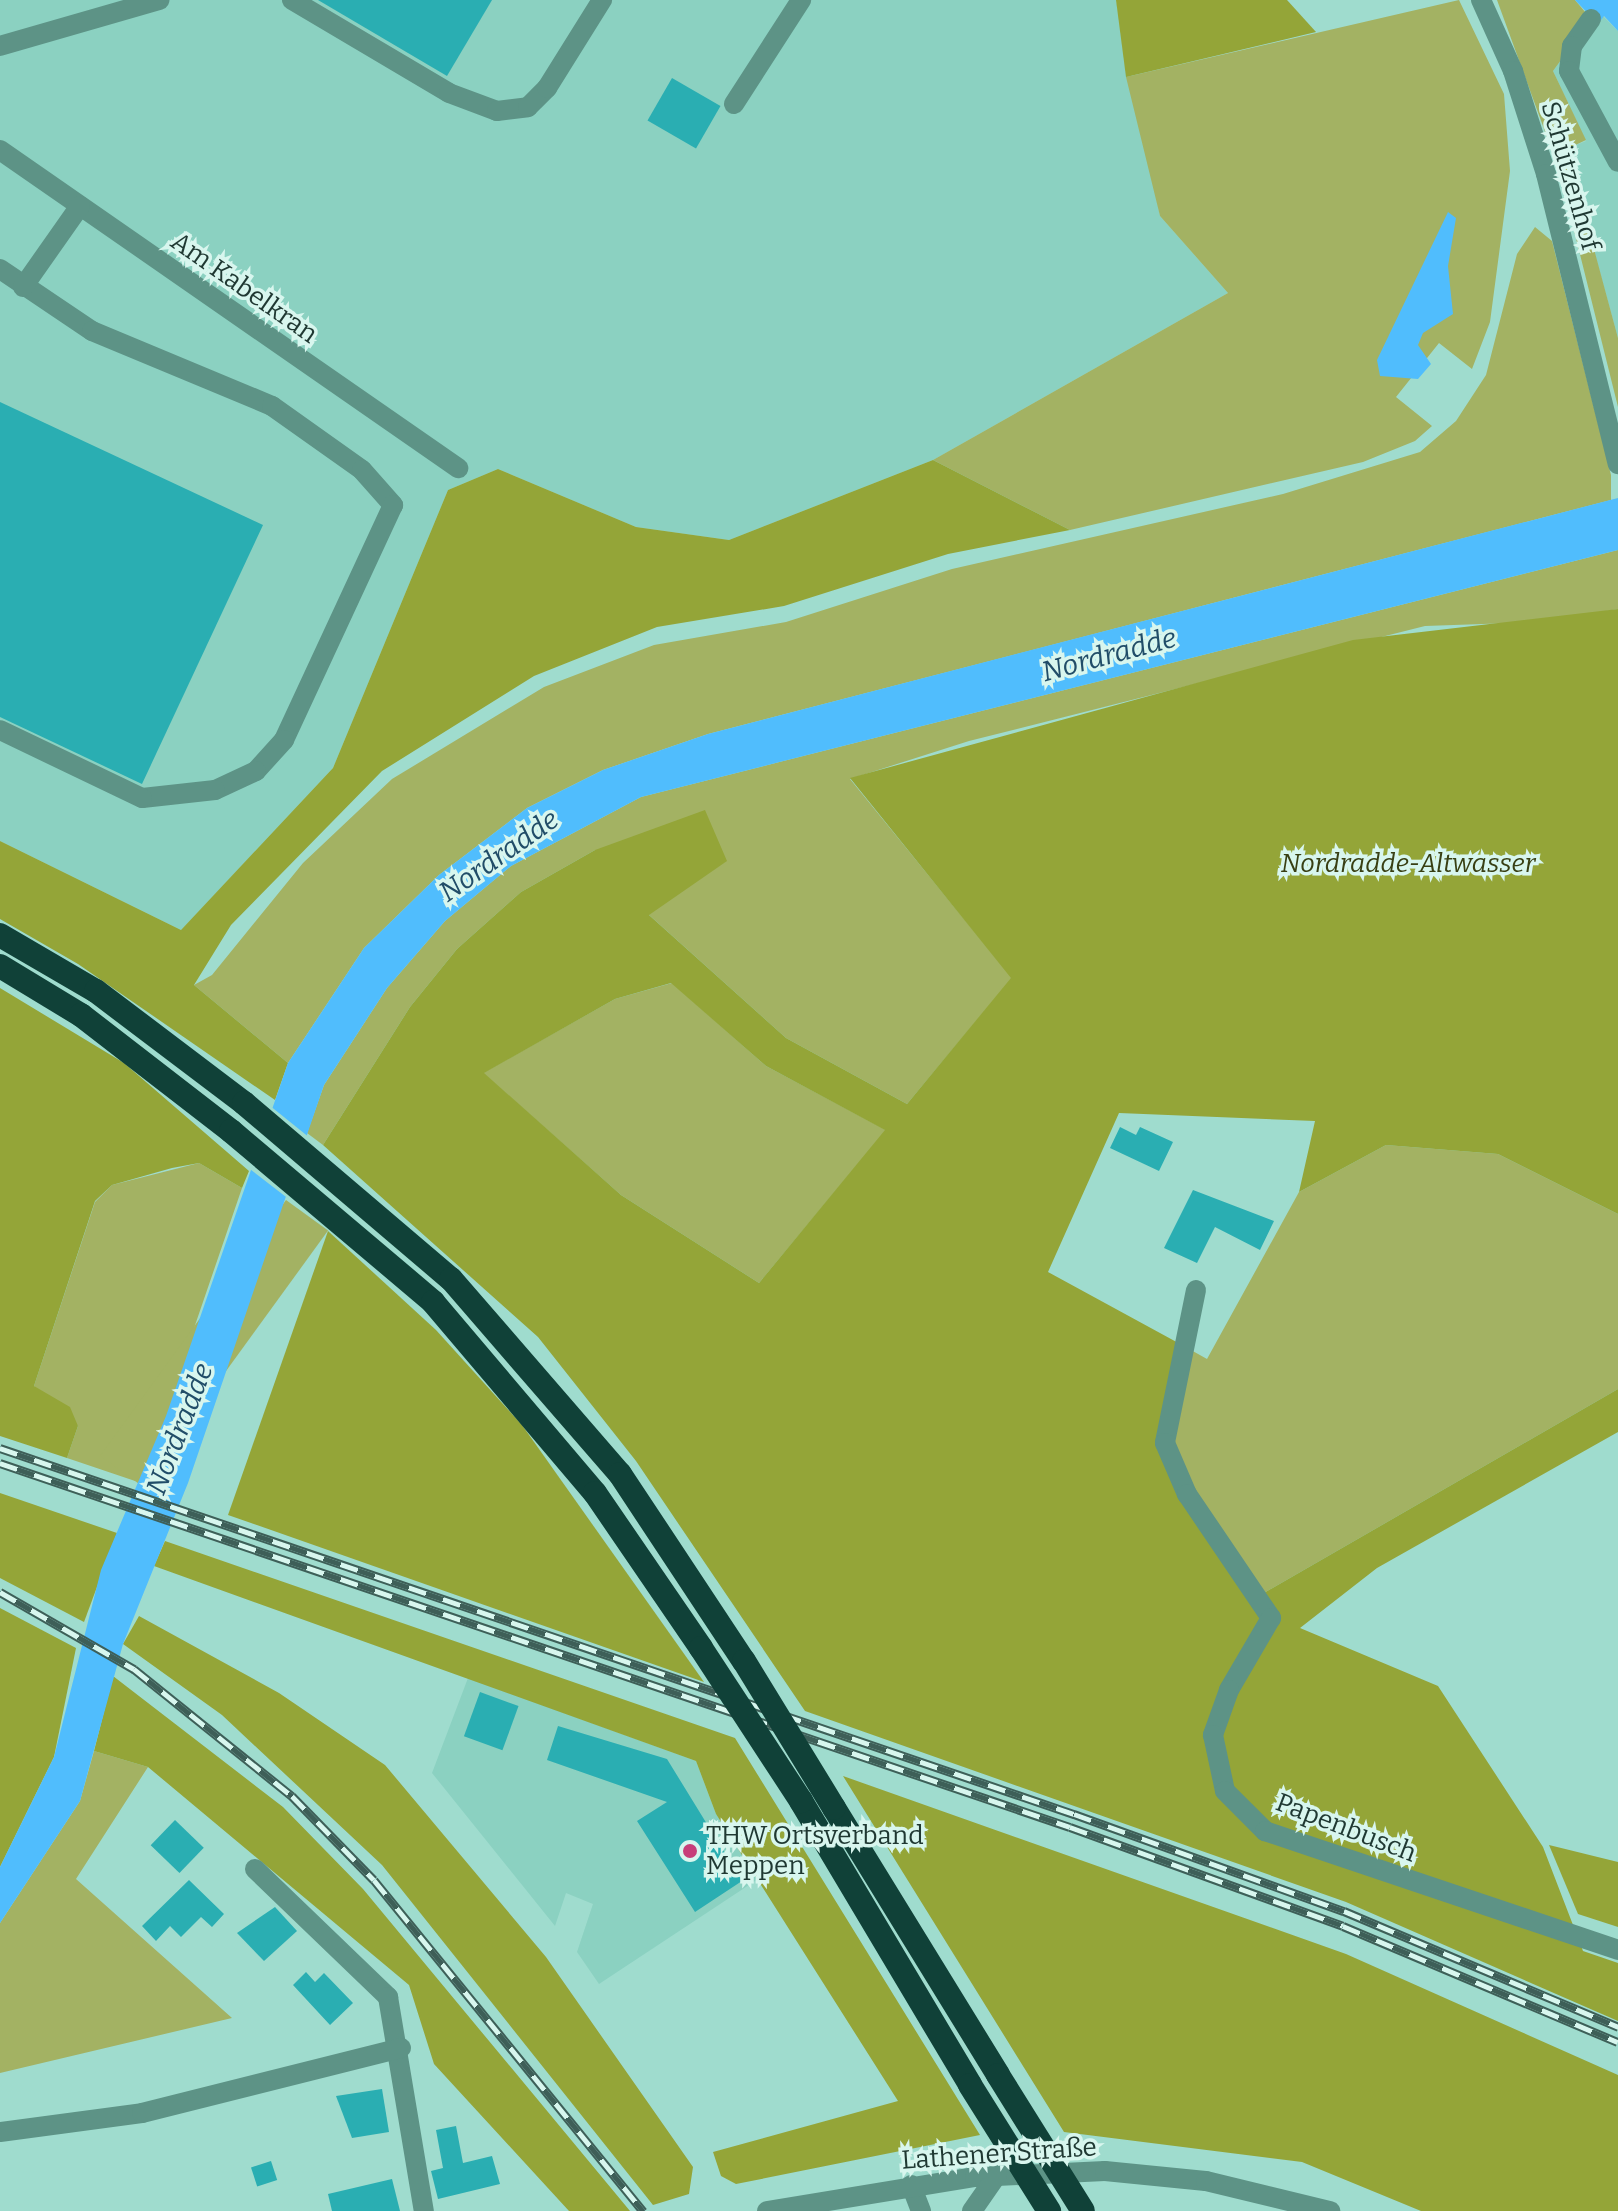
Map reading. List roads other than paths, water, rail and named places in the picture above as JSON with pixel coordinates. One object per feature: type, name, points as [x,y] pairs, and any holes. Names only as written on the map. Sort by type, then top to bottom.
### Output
[{"type":"highway","points":[[0,935],[96,991],[244,1103],[346,1186],[451,1279],[525,1359],[620,1474],[744,1661],[1083,2211]]},
{"type":"highway","points":[[0,966],[81,1015],[332,1211],[498,1373],[595,1493],[701,1648],[801,1801],[1049,2211]]},
{"type":"street","points":[[0,46],[159,0]]},
{"type":"street","points":[[292,0],[449,93],[497,111],[528,107],[547,88],[602,0]]},
{"type":"street","points":[[734,104],[801,0]]},
{"type":"street","name":"Schützenhof","points":[[1481,0],[1513,71],[1546,174],[1614,429],[1618,464]]},
{"type":"street","points":[[1591,19],[1572,46],[1569,71],[1618,162]]},
{"type":"street","name":"Am Kabelkran","points":[[0,150],[458,468]]},
{"type":"street","points":[[23,287],[80,206]]},
{"type":"street","points":[[0,269],[23,287],[160,364],[272,406],[362,470],[393,505],[284,740],[256,771],[215,790],[142,798],[0,730]]},
{"type":"street","name":"Papenbusch","points":[[1196,1290],[1165,1443],[1187,1494],[1271,1618],[1229,1690],[1213,1735],[1225,1791],[1265,1831],[1618,1950]]},
{"type":"street","points":[[255,1869],[388,1997],[401,2048],[424,2211]]},
{"type":"street","points":[[0,2132],[142,2113],[401,2048]]},
{"type":"street","name":"Lathener Straße","points":[[767,2211],[911,2185],[997,2175],[1105,2171],[1192,2180],[1330,2211]]},
{"type":"street","points":[[972,2211],[997,2175]]},
{"type":"street","points":[[911,2185],[921,2211]]},
{"type":"street","points":[[844,2197],[867,2211]]},
{"type":"water","points":[[1575,0],[1618,0],[1618,31],[1604,16],[1598,24]]},
{"type":"water","points":[[1448,212],[1456,218],[1448,266],[1453,314],[1423,333],[1418,345],[1431,364],[1418,379],[1380,376],[1377,360]]},
{"type":"water","name":"Nordradde","points":[[1618,498],[1618,550],[641,797],[511,866],[445,921],[387,988],[324,1085],[188,1483],[123,1644],[80,1801],[0,1923],[0,1867],[54,1757],[101,1570],[166,1416],[288,1063],[364,948],[439,875],[527,808],[603,770],[708,734]]},
{"type":"railway","points":[[0,1448],[1074,1814],[1344,1911],[1618,2027]]},
{"type":"railway","points":[[0,1463],[1070,1827],[1343,1926],[1618,2042]]},
{"type":"railway","points":[[0,1592],[134,1669],[292,1796],[374,1880],[643,2211]]},
{"type":"place","name":"THW Ortsverband Meppen","points":[[690,1851]]},
{"type":"park label","name":"Nordradde-Altwasser","points":[[1408,864]]}]
